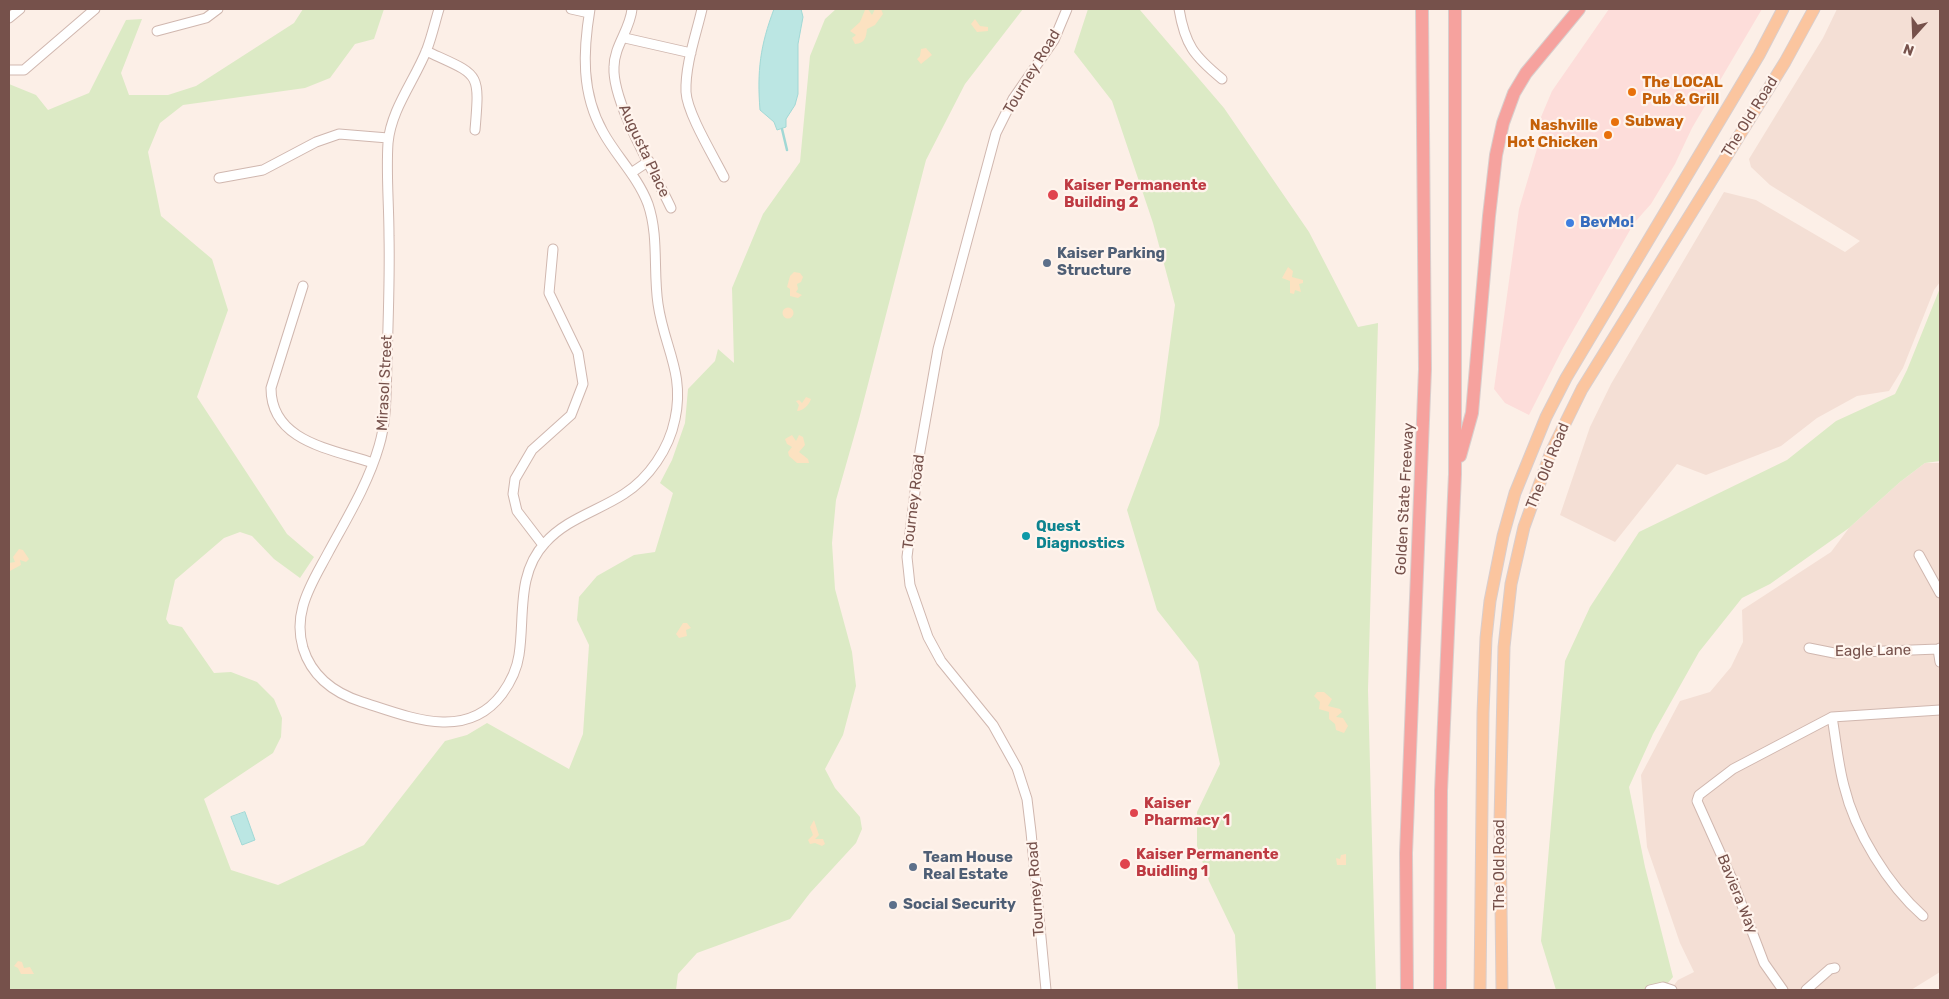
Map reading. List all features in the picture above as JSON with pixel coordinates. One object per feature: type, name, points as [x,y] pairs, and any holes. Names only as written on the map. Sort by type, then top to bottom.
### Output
[{"type":"highway","points":[[1417,9],[1422,58]]},
{"type":"highway","name":"Golden State Freeway","points":[[1407,990],[1406,853],[1425,405],[1422,9]]},
{"type":"highway","points":[[1440,990],[1441,791],[1455,474],[1455,9]]},
{"type":"highway","points":[[1455,474],[1472,413],[1489,216],[1496,155],[1503,123],[1514,93],[1526,73],[1579,9]]},
{"type":"main road","name":"The Old Road","points":[[1480,990],[1486,638],[1495,569],[1515,493],[1546,417],[1566,378],[1759,55],[1783,9]]},
{"type":"main road","name":"The Old Road","points":[[1502,990],[1500,840],[1504,646],[1511,584],[1531,505],[1551,452],[1582,390],[1785,62],[1814,9]]},
{"type":"street","points":[[9,18],[20,9]]},
{"type":"street","points":[[9,70],[24,70],[95,9]]},
{"type":"street","points":[[157,31],[206,18],[218,9]]},
{"type":"street","name":"Mirasol Street","points":[[439,9],[426,51],[403,96],[388,138],[390,276],[386,406],[381,441],[366,482],[308,592],[302,608],[299,628],[308,661],[320,678],[339,694],[426,722],[447,724],[465,720],[486,710],[499,698],[517,666],[523,588],[534,558],[543,545],[554,534],[579,517],[625,494],[644,477],[670,440],[675,420],[678,401],[678,375],[658,306],[653,222],[646,198],[603,132],[590,101],[584,67],[590,11]]},
{"type":"street","points":[[571,9],[590,11]]},
{"type":"street","name":"Augusta Place","points":[[632,9],[625,38],[615,55],[614,68],[620,102],[671,208]]},
{"type":"street","points":[[702,9],[691,53],[686,92],[689,107],[724,177]]},
{"type":"street","name":"Tourney Road","points":[[1046,990],[1027,799],[1017,768],[993,725],[941,661],[928,637],[910,584],[907,557],[920,451],[938,349],[994,142],[1013,99],[1054,40],[1067,9]]},
{"type":"street","points":[[1179,9],[1183,34],[1194,52],[1199,60],[1222,79]]},
{"type":"street","points":[[625,38],[691,53]]},
{"type":"street","points":[[426,51],[462,67],[473,76],[478,90],[475,130]]},
{"type":"street","points":[[219,178],[263,170],[316,142],[339,134],[388,138]]},
{"type":"street","points":[[631,173],[649,161]]},
{"type":"street","points":[[543,545],[517,511],[513,494],[515,479],[532,450],[570,415],[583,384],[578,353],[549,293],[553,249]]},
{"type":"street","points":[[303,286],[271,388],[271,403],[277,417],[292,434],[373,463]]},
{"type":"street","points":[[1919,555],[1940,593]]},
{"type":"street","name":"Eagle Lane","points":[[1809,648],[1834,653],[1939,649]]},
{"type":"street","points":[[1939,649],[1940,662]]},
{"type":"street","points":[[1923,916],[1905,900],[1861,833],[1853,816],[1843,784],[1832,717],[1940,710]]},
{"type":"street","name":"Baviera Way","points":[[1783,990],[1764,963],[1735,887],[1697,801],[1699,795],[1733,769],[1832,717]]},
{"type":"street","points":[[1806,990],[1830,969],[1835,968]]},
{"type":"street","points":[[1650,990],[1663,987],[1672,990]]},
{"type":"shaded area","points":[[1609,9],[1762,9],[1692,128],[1675,164],[1651,204],[1634,223],[1563,348],[1529,415],[1505,403],[1494,389],[1519,209],[1542,132],[1541,117],[1552,91]]},
{"type":"shaded area","points":[[1837,9],[1940,9],[1940,282],[1934,290],[1903,368],[1889,391],[1857,396],[1817,418],[1781,446],[1706,475],[1677,464],[1615,542],[1560,515],[1590,427],[1611,384],[1724,192],[1756,200],[1845,252],[1860,241],[1770,185],[1751,167],[1749,159],[1823,38]]},
{"type":"shaded area","points":[[1925,463],[1940,463],[1940,972],[1911,990],[1670,990],[1678,980],[1694,972],[1680,943],[1647,847],[1641,775],[1680,701],[1710,692],[1731,667],[1743,642],[1742,610],[1831,552],[1849,528],[1900,482]]},
{"type":"green space","points":[[303,9],[384,9],[374,39],[355,44],[330,78],[305,88],[183,105],[160,123],[148,152],[161,216],[212,259],[228,310],[197,397],[287,534],[314,557],[300,578],[274,559],[252,536],[240,532],[224,538],[175,580],[166,619],[169,624],[182,627],[214,673],[231,672],[257,682],[274,699],[282,718],[281,737],[273,753],[204,799],[231,870],[278,885],[364,845],[445,741],[467,735],[487,723],[569,769],[583,734],[589,645],[577,620],[579,597],[597,576],[634,555],[655,552],[673,493],[660,483],[672,460],[685,423],[688,389],[715,361],[718,349],[734,363],[732,288],[763,214],[800,162],[810,56],[825,19],[836,9],[1023,9],[965,84],[926,160],[859,419],[836,500],[832,543],[835,589],[852,652],[856,686],[843,735],[825,769],[835,788],[860,817],[862,829],[856,843],[810,893],[790,919],[697,953],[678,974],[676,990],[9,990],[9,84],[36,95],[48,110],[89,93],[126,20],[142,19],[121,73],[129,95],[168,95],[196,86],[294,23]]},
{"type":"green space","points":[[1088,9],[1140,10],[1224,108],[1309,232],[1358,327],[1378,323],[1368,690],[1376,990],[1238,990],[1235,935],[1209,881],[1197,846],[1197,812],[1220,764],[1198,662],[1157,610],[1127,510],[1159,425],[1175,305],[1153,223],[1112,101],[1074,52]]},
{"type":"green space","points":[[1940,288],[1940,461],[1925,463],[1900,482],[1849,528],[1770,584],[1742,598],[1699,652],[1653,734],[1629,787],[1645,867],[1673,977],[1662,990],[1556,990],[1541,941],[1565,661],[1590,607],[1639,532],[1787,460],[1836,421],[1895,394],[1907,370]]},
{"type":"sand","points":[[868,9],[872,15],[875,9],[881,9],[883,14],[875,25],[867,29],[863,41],[855,44],[852,38],[856,35],[850,31],[860,22],[865,10]]},
{"type":"sand","points":[[975,19],[980,26],[988,27],[988,31],[977,32],[971,24]]},
{"type":"sand","points":[[926,48],[932,55],[921,64],[917,59],[920,56],[921,49]]},
{"type":"sand","points":[[1288,267],[1293,271],[1292,277],[1303,280],[1303,283],[1299,284],[1301,292],[1295,290],[1294,294],[1290,293],[1290,281],[1282,278]]},
{"type":"sand","points":[[794,272],[800,273],[803,277],[801,282],[797,284],[798,289],[796,292],[802,295],[798,298],[790,296],[790,289],[787,287],[790,276]]},
{"type":"sand","points":[[786,308],[790,308],[793,313],[792,317],[786,318],[783,315],[783,311]]},
{"type":"sand","points":[[806,397],[811,399],[809,403],[804,409],[797,411],[799,405],[796,401],[799,400],[802,403]]},
{"type":"sand","points":[[792,435],[796,441],[799,435],[803,437],[805,445],[799,452],[808,459],[809,463],[797,463],[789,456],[788,452],[792,447],[787,444],[785,439]]},
{"type":"sand","points":[[19,549],[23,550],[29,559],[26,562],[20,560],[21,565],[10,571],[9,563],[15,562],[13,557]]},
{"type":"sand","points":[[683,623],[687,623],[691,628],[686,630],[687,636],[679,638],[676,634]]},
{"type":"sand","points":[[1317,692],[1324,692],[1332,699],[1328,706],[1340,709],[1342,712],[1336,717],[1343,718],[1348,726],[1344,733],[1336,730],[1335,724],[1329,719],[1329,712],[1319,709],[1320,702],[1314,696]]},
{"type":"sand","points":[[814,820],[819,835],[815,839],[823,839],[825,844],[822,846],[815,843],[810,844],[808,840],[813,835],[810,827]]},
{"type":"sand","points":[[1346,854],[1346,865],[1337,865],[1336,858],[1340,859],[1341,855]]},
{"type":"sand","points":[[18,961],[22,962],[24,968],[30,967],[34,974],[21,974],[18,968],[14,966]]},
{"type":"water","points":[[774,9],[801,9],[803,17],[798,44],[798,94],[795,105],[786,119],[786,127],[777,130],[774,122],[760,110],[759,96],[759,71],[765,35]]},
{"type":"water","points":[[245,812],[255,840],[242,845],[231,817]]},
{"type":"waterway","points":[[782,129],[787,150]]},
{"type":"place","name":"The LOCAL Pub & Grill","points":[[1632,92]]},
{"type":"place","name":"Subway","points":[[1615,122]]},
{"type":"place","name":"Nashville Hot Chicken","points":[[1608,135]]},
{"type":"place","name":"Kaiser Permanente Building 2","points":[[1053,195]]},
{"type":"place","name":"BevMo!","points":[[1570,223]]},
{"type":"place","name":"Kaiser Parking Structure","points":[[1047,263]]},
{"type":"place","name":"Quest Diagnostics","points":[[1026,536]]},
{"type":"place","name":"Kaiser Pharmacy 1","points":[[1134,813]]},
{"type":"place","name":"Kaiser Permanente Buidling 1","points":[[1125,864]]},
{"type":"place","name":"Team House Real Estate","points":[[913,867]]},
{"type":"place","name":"Social Security","points":[[893,905]]}]
